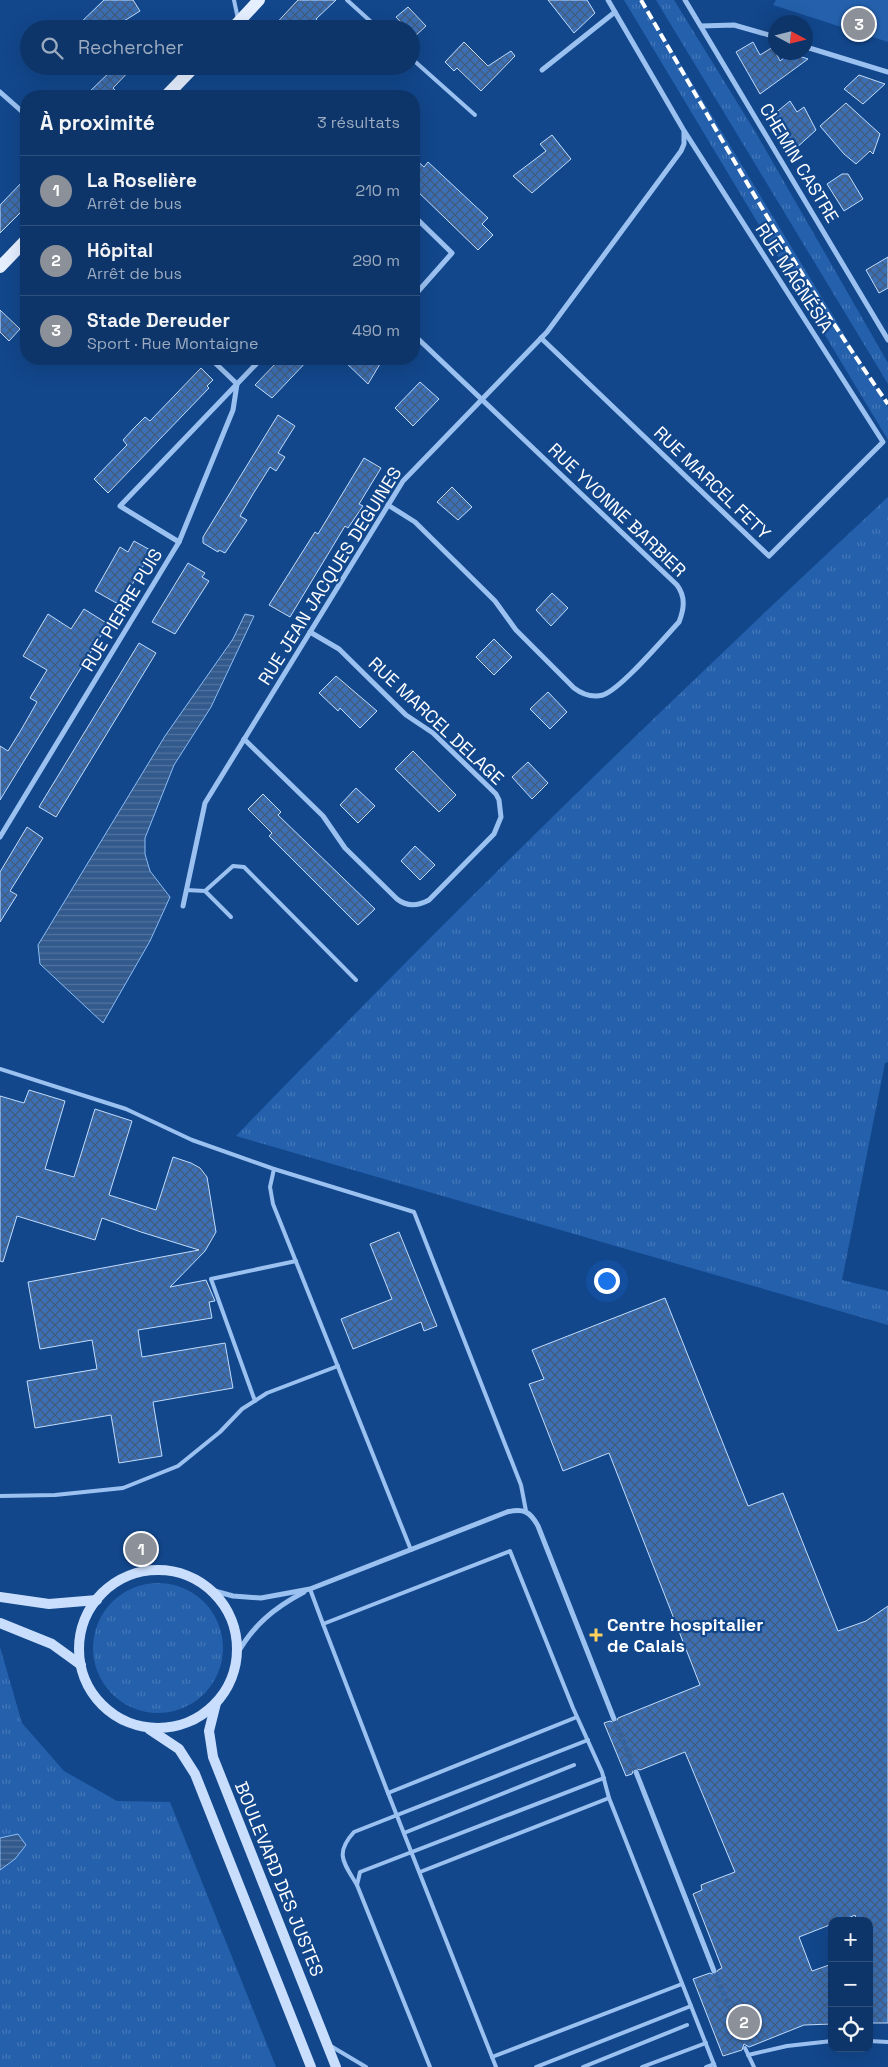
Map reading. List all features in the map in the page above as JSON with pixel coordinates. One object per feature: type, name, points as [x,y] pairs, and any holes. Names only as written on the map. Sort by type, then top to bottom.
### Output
[{"type":"main road","points":[[240,20],[260,0]]},
{"type":"main road","points":[[172,90],[186,75]]},
{"type":"main road","points":[[0,267],[20,246]]},
{"type":"street","name":"RUE MAGNÉSIA","points":[[608,0],[683,129],[883,442]]},
{"type":"street","name":"CHEMIN CASTRE","points":[[685,0],[888,340]]},
{"type":"street","points":[[542,70],[614,12]]},
{"type":"street","points":[[701,26],[734,25],[768,35]]},
{"type":"street","points":[[813,49],[888,72]]},
{"type":"street","points":[[0,92],[20,110]]},
{"type":"street","name":"RUE JEAN JACQUES DEGUINES","points":[[183,906],[205,803],[403,481],[541,338],[681,152],[685,137],[683,129]]},
{"type":"street","points":[[420,222],[452,253],[420,289]]},
{"type":"street","name":"RUE MARCEL FETY","points":[[541,338],[769,556],[883,442]]},
{"type":"street","points":[[420,341],[482,399]]},
{"type":"street","points":[[216,365],[237,384]]},
{"type":"street","points":[[179,542],[120,506],[256,365]]},
{"type":"street","name":"RUE PIERRE PUIS","points":[[0,837],[179,542],[232,410],[237,384]]},
{"type":"street","name":"RUE YVONNE BARBIER","points":[[388,505],[422,528],[496,600],[516,630],[574,688],[583,694],[596,696],[613,690],[679,622],[684,608],[684,599],[677,585],[482,399]]},
{"type":"street","name":"RUE MARCEL DELAGE","points":[[244,739],[324,816],[345,848],[397,899],[405,903],[419,904],[429,900],[497,830],[501,813],[496,794],[433,733],[406,715],[340,648],[310,632]]},
{"type":"street","points":[[211,1590],[230,1616],[236,1640],[236,1656],[230,1680],[217,1701],[202,1714],[184,1723],[165,1728],[146,1727],[128,1722],[105,1707],[89,1686],[81,1665],[79,1649],[82,1627],[97,1600],[107,1589],[125,1577],[154,1570],[185,1575],[211,1590],[233,1596],[261,1598],[310,1589],[507,1512],[526,1511],[531,1514],[538,1526],[614,1719]]},
{"type":"street","points":[[236,1656],[251,1631],[264,1618],[310,1589]]},
{"type":"street","points":[[0,1597],[49,1604],[97,1600]]},
{"type":"street","points":[[0,1623],[52,1644],[81,1665]]},
{"type":"street","name":"BOULEVARD DES JUSTES","points":[[217,1701],[209,1731],[213,1757],[336,2067]]},
{"type":"street","points":[[146,1727],[179,1749],[195,1774],[311,2067]]},
{"type":"street","points":[[636,1772],[714,1971]]},
{"type":"lane","points":[[234,0],[235,20]]},
{"type":"lane","points":[[347,0],[369,20]]},
{"type":"lane","points":[[420,66],[475,115]]},
{"type":"lane","points":[[205,891],[233,866],[244,867],[356,980]]},
{"type":"lane","points":[[186,890],[205,891],[231,917]]},
{"type":"lane","points":[[0,1069],[126,1109],[192,1140],[274,1169],[414,1212],[521,1485],[526,1511]]},
{"type":"lane","points":[[274,1169],[270,1187],[273,1204],[411,1550]]},
{"type":"lane","points":[[255,1401],[211,1278],[296,1262]]},
{"type":"lane","points":[[0,1496],[54,1495],[123,1488],[178,1466],[220,1432],[242,1409],[268,1393],[338,1366]]},
{"type":"lane","points":[[323,1624],[510,1551],[577,1717],[604,1778],[609,1798],[706,2043],[714,2065],[706,2067]]},
{"type":"lane","points":[[310,1589],[496,2067]]},
{"type":"lane","points":[[388,1793],[577,1717]]},
{"type":"lane","points":[[430,2067],[357,1885],[343,1861],[343,1844],[354,1832],[588,1740]]},
{"type":"lane","points":[[404,1833],[574,1765]]},
{"type":"lane","points":[[357,1885],[360,1872],[604,1778]]},
{"type":"lane","points":[[420,1872],[609,1798]]},
{"type":"lane","points":[[492,2057],[682,1984]]},
{"type":"lane","points":[[536,2067],[691,2006]]},
{"type":"lane","points":[[583,2067],[687,2024]]},
{"type":"lane","points":[[748,2055],[786,2046],[828,2041]]},
{"type":"lane","points":[[873,2041],[888,2042]]},
{"type":"lane","points":[[326,2043],[366,2067]]},
{"type":"lane","points":[[642,2067],[706,2043]]},
{"type":"lane","points":[[745,2048],[754,2067]]},
{"type":"green space","points":[[624,0],[642,0],[888,407],[888,440]]},
{"type":"green space","points":[[656,0],[674,0],[756,133],[888,363],[888,384]]},
{"type":"green space","points":[[776,0],[888,0],[888,42],[813,18],[813,15],[804,15],[773,5]]},
{"type":"green space","points":[[888,497],[888,1062],[885,1063],[842,1280],[888,1291],[888,1325],[236,1136],[476,892],[639,732]]},
{"type":"green space","points":[[158,1583],[171,1584],[183,1588],[204,1602],[218,1623],[222,1635],[222,1661],[218,1673],[204,1694],[183,1708],[171,1712],[158,1713],[145,1712],[133,1708],[112,1694],[98,1673],[94,1661],[93,1648],[94,1635],[98,1623],[112,1602],[133,1588],[145,1584]]},
{"type":"green space","points":[[0,1647],[22,1723],[64,1771],[117,1801],[170,1802],[276,2067],[0,2067],[0,1870],[15,1859],[18,1834],[0,1838]]},
{"type":"shaded area","points":[[245,614],[254,616],[211,707],[174,765],[145,838],[145,854],[150,871],[170,897],[150,941],[103,1023],[40,964],[38,945],[165,736],[233,639]]},
{"type":"shaded area","points":[[18,1834],[26,1845],[15,1859],[0,1870],[0,1838]]},
{"type":"building","points":[[104,0],[133,0],[140,11],[126,20],[83,20]]},
{"type":"building","points":[[298,0],[336,0],[317,20],[279,20]]},
{"type":"building","points":[[548,0],[587,0],[595,13],[574,33]]},
{"type":"building","points":[[408,7],[426,26],[420,32],[420,20],[399,20],[396,17]]},
{"type":"building","points":[[464,42],[488,66],[511,51],[515,56],[481,91],[457,68],[454,71],[445,62]]},
{"type":"building","points":[[753,42],[760,55],[768,50],[768,60],[807,60],[760,94],[736,52]]},
{"type":"building","points":[[107,75],[125,75],[113,88],[115,90],[91,90]]},
{"type":"building","points":[[859,75],[885,84],[863,104],[844,89]]},
{"type":"building","points":[[790,101],[797,112],[804,107],[816,130],[794,150],[773,115]]},
{"type":"building","points":[[846,103],[880,134],[873,154],[870,151],[856,164],[844,154],[820,126]]},
{"type":"building","points":[[552,135],[571,159],[532,193],[513,176],[546,151],[540,144]]},
{"type":"building","points":[[428,162],[488,218],[482,224],[493,235],[478,250],[420,194],[420,163],[424,167]]},
{"type":"building","points":[[842,174],[848,174],[863,199],[844,211],[827,184]]},
{"type":"building","points":[[20,184],[20,213],[0,233],[0,205]]},
{"type":"building","points":[[888,257],[888,288],[879,293],[866,270]]},
{"type":"building","points":[[0,310],[20,329],[9,341],[0,332]]},
{"type":"building","points":[[274,365],[303,365],[272,398],[255,385]]},
{"type":"building","points":[[348,365],[379,365],[368,384]]},
{"type":"building","points":[[201,368],[213,380],[207,386],[209,388],[108,493],[94,479],[127,445],[123,440],[145,417],[150,421]]},
{"type":"building","points":[[420,382],[439,399],[413,426],[395,408]]},
{"type":"building","points":[[278,415],[295,426],[278,453],[285,457],[276,471],[270,467],[240,516],[247,520],[225,553],[219,550],[218,552],[203,543],[203,537]]},
{"type":"building","points":[[364,458],[381,468],[359,504],[363,506],[348,528],[345,526],[290,617],[269,605],[315,532],[318,534]]},
{"type":"building","points":[[452,487],[472,507],[458,520],[437,502]]},
{"type":"building","points":[[134,541],[152,551],[120,605],[95,591],[120,547],[128,552]]},
{"type":"building","points":[[188,563],[205,573],[202,577],[209,581],[175,634],[152,622]]},
{"type":"building","points":[[552,593],[568,608],[551,626],[536,610]]},
{"type":"building","points":[[84,609],[108,624],[0,800],[0,746],[8,751],[21,730],[37,702],[30,698],[47,670],[23,656],[48,614],[71,629]]},
{"type":"building","points":[[494,639],[512,657],[494,675],[476,657]]},
{"type":"building","points":[[139,643],[156,653],[56,817],[39,807]]},
{"type":"building","points":[[336,676],[377,711],[360,728],[340,708],[338,711],[319,693]]},
{"type":"building","points":[[548,692],[567,712],[550,729],[530,709]]},
{"type":"building","points":[[413,751],[456,795],[439,812],[395,769]]},
{"type":"building","points":[[528,762],[548,783],[532,799],[512,777]]},
{"type":"building","points":[[356,788],[375,806],[358,823],[340,805]]},
{"type":"building","points":[[263,794],[281,812],[278,815],[375,909],[358,925],[269,836],[272,833],[248,809]]},
{"type":"building","points":[[27,827],[43,838],[10,891],[17,895],[0,922],[0,872]]},
{"type":"building","points":[[415,846],[435,865],[420,880],[401,861]]},
{"type":"building","points":[[29,1090],[65,1101],[45,1169],[74,1177],[95,1109],[132,1121],[109,1195],[156,1210],[173,1157],[200,1168],[207,1177],[216,1232],[205,1251],[170,1287],[206,1280],[215,1301],[209,1302],[212,1318],[138,1330],[142,1357],[225,1343],[233,1388],[153,1402],[162,1456],[119,1463],[111,1415],[35,1428],[27,1381],[97,1369],[92,1340],[40,1349],[28,1282],[199,1250],[102,1218],[95,1240],[17,1216],[3,1262],[0,1261],[0,1096],[24,1103]]},
{"type":"building","points":[[399,1232],[437,1326],[424,1331],[421,1322],[353,1349],[341,1319],[392,1299],[370,1244]]},
{"type":"building","points":[[665,1298],[748,1506],[783,1493],[838,1631],[866,1621],[888,1606],[888,2023],[873,2023],[873,1917],[856,1917],[855,1915],[850,1917],[828,1917],[828,1926],[799,1937],[812,1971],[828,1965],[828,2024],[804,2025],[749,2047],[744,2044],[742,2050],[723,2056],[693,1979],[710,1973],[715,1975],[722,1968],[693,1894],[702,1890],[701,1885],[735,1872],[685,1752],[640,1770],[634,1768],[632,1774],[626,1776],[604,1723],[610,1721],[616,1723],[618,1718],[700,1685],[609,1453],[563,1471],[529,1384],[544,1379],[532,1350]]},
{"type":"tunnel","points":[[614,1719],[636,1772]]},
{"type":"tunnel","points":[[714,1971],[729,2007]]},
{"type":"railway","points":[[641,0],[730,154],[822,306],[888,404]]},
{"type":"place","name":"Stade Dereuder","points":[[859,24]]},
{"type":"place","name":"La Roselière","points":[[141,1549]]},
{"type":"place","name":"Centre hospitalier de Calais","points":[[596,1635]]},
{"type":"place","name":"Hôpital","points":[[744,2022]]}]
